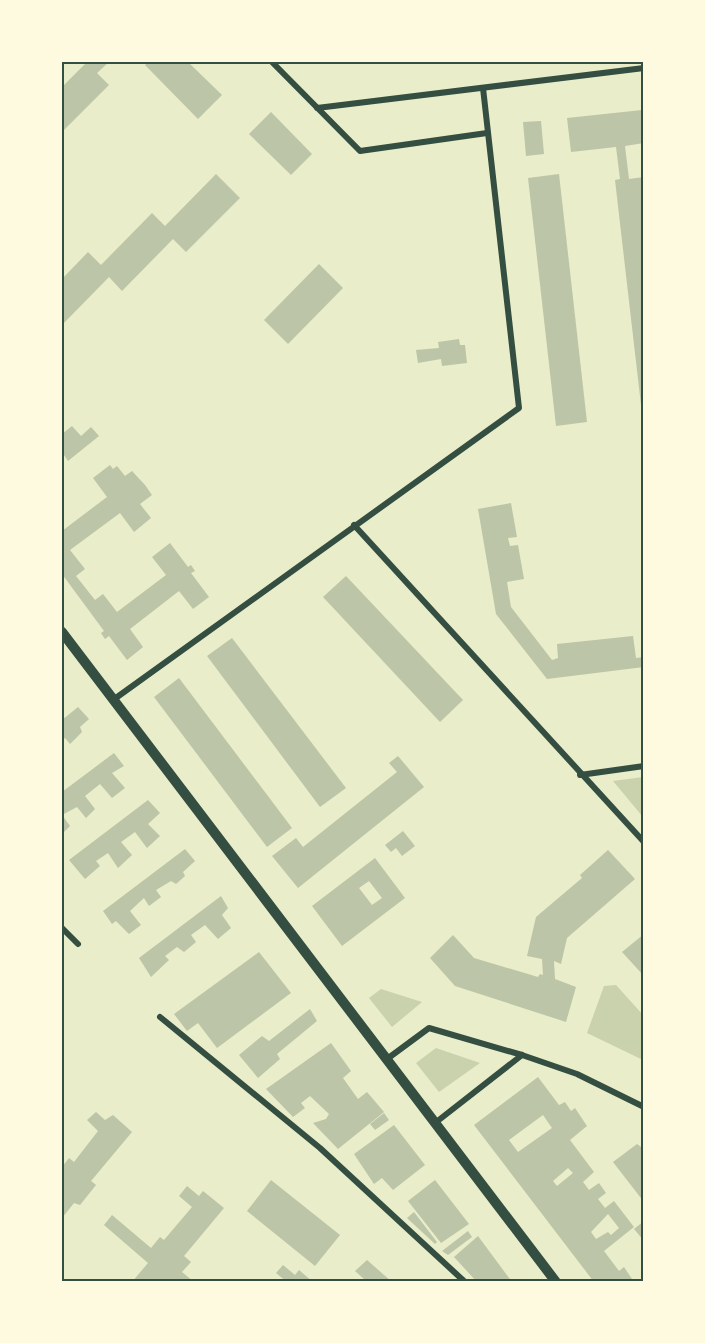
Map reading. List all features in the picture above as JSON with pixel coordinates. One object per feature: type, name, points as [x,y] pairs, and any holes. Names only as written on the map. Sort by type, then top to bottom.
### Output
[{"type":"street","points":[[272,62],[360,151],[487,133]]},
{"type":"street","points":[[317,108],[644,68]]},
{"type":"street","points":[[113,700],[519,408],[483,88]]},
{"type":"street","points":[[354,525],[644,842]]},
{"type":"street","points":[[62,632],[556,1281]]},
{"type":"street","points":[[580,774],[644,766]]},
{"type":"street","points":[[62,928],[78,944]]},
{"type":"street","points":[[160,1017],[320,1149],[465,1281]]},
{"type":"street","points":[[387,1059],[429,1028],[522,1055],[577,1074],[644,1107]]},
{"type":"street","points":[[435,1123],[522,1055]]},
{"type":"green space","points":[[644,777],[643,817],[613,781]]},
{"type":"green space","points":[[616,985],[643,1015],[643,1060],[587,1033],[604,986]]},
{"type":"green space","points":[[381,989],[422,1002],[392,1027],[369,998]]},
{"type":"green space","points":[[436,1048],[480,1063],[439,1092],[416,1063]]},
{"type":"building","points":[[83,62],[109,62],[97,73],[109,85],[62,132],[62,87],[85,64]]},
{"type":"building","points":[[149,62],[188,62],[222,95],[198,119],[145,65]]},
{"type":"building","points":[[642,110],[644,143],[625,146],[629,179],[644,177],[644,405],[641,405],[615,180],[620,179],[616,147],[571,152],[567,118]]},
{"type":"building","points":[[271,112],[312,154],[291,175],[249,134]]},
{"type":"building","points":[[541,121],[544,154],[526,156],[523,122]]},
{"type":"building","points":[[216,174],[240,198],[186,252],[173,239],[122,291],[109,277],[62,325],[62,279],[88,252],[101,265],[152,213],[165,226]]},
{"type":"building","points":[[559,174],[587,422],[556,426],[528,178]]},
{"type":"building","points":[[319,264],[343,288],[288,344],[264,320]]},
{"type":"building","points":[[459,339],[460,345],[465,345],[467,363],[442,366],[441,359],[418,363],[416,350],[439,348],[438,342]]},
{"type":"building","points":[[72,426],[81,436],[91,427],[99,436],[68,461],[62,452],[62,434]]},
{"type":"building","points":[[110,465],[113,469],[117,466],[125,476],[132,471],[145,485],[152,495],[140,504],[151,518],[134,532],[120,513],[70,550],[85,569],[76,576],[95,600],[103,594],[117,612],[166,575],[152,557],[170,543],[188,567],[191,565],[195,571],[191,573],[209,597],[193,609],[179,591],[130,629],[143,647],[127,660],[109,636],[105,639],[101,633],[104,631],[62,574],[62,531],[107,497],[93,478]]},
{"type":"building","points":[[511,503],[517,537],[508,538],[510,546],[518,545],[524,579],[507,582],[511,607],[552,660],[558,658],[557,644],[633,636],[636,658],[644,657],[644,667],[547,679],[496,614],[478,509]]},
{"type":"building","points":[[346,576],[463,700],[440,722],[323,597]]},
{"type":"building","points":[[232,638],[346,788],[320,807],[207,656]]},
{"type":"building","points":[[179,678],[292,828],[267,847],[154,697]]},
{"type":"building","points":[[78,707],[89,719],[80,727],[82,732],[70,744],[65,738],[62,740],[62,720]]},
{"type":"building","points":[[114,753],[124,766],[112,773],[125,788],[112,798],[100,784],[85,796],[95,809],[86,818],[77,807],[62,815],[62,792]]},
{"type":"building","points":[[398,756],[424,787],[298,888],[272,856],[296,838],[303,847],[397,772],[389,763]]},
{"type":"building","points":[[148,800],[160,813],[148,824],[160,836],[147,848],[135,832],[121,842],[132,855],[118,868],[108,853],[96,861],[100,866],[85,879],[69,860]]},
{"type":"building","points":[[62,815],[70,826],[62,834]]},
{"type":"building","points":[[403,831],[415,846],[402,856],[396,848],[391,852],[385,845]]},
{"type":"building","points":[[185,849],[195,861],[183,872],[185,876],[176,884],[171,881],[156,890],[161,897],[149,906],[144,898],[130,911],[141,925],[129,934],[116,921],[112,924],[103,911]]},
{"type":"building","points":[[608,850],[635,879],[567,938],[561,964],[554,961],[555,979],[576,987],[566,1022],[455,986],[430,958],[453,935],[474,958],[538,977],[540,974],[543,975],[542,959],[527,956],[536,917],[582,878],[580,875]]},
{"type":"building","points":[[375,858],[405,898],[342,946],[312,906]],"holes":[[[369,881],[382,898],[372,905],[359,888]]]},
{"type":"building","points":[[221,896],[228,908],[222,915],[231,928],[218,939],[205,925],[191,935],[196,942],[184,952],[177,947],[165,956],[169,960],[151,977],[139,958]]},
{"type":"building","points":[[644,934],[644,976],[622,952]]},
{"type":"building","points":[[259,952],[291,993],[217,1048],[198,1023],[187,1031],[174,1014]]},
{"type":"building","points":[[310,1009],[317,1021],[277,1054],[280,1059],[258,1078],[239,1055],[262,1036],[269,1041]]},
{"type":"building","points":[[331,1043],[351,1071],[343,1078],[358,1099],[367,1092],[384,1112],[338,1149],[313,1123],[326,1119],[329,1114],[310,1096],[301,1103],[305,1108],[293,1117],[266,1089]]},
{"type":"building","points":[[538,1077],[559,1105],[565,1102],[571,1111],[575,1108],[587,1126],[570,1140],[594,1172],[583,1182],[589,1190],[599,1183],[606,1193],[598,1199],[605,1208],[614,1201],[634,1227],[604,1251],[619,1271],[624,1267],[634,1282],[594,1282],[474,1125]],"holes":[[[543,1115],[552,1128],[518,1152],[509,1140]],[[568,1168],[573,1173],[557,1186],[553,1181]],[[608,1214],[619,1228],[611,1235],[608,1232],[596,1239],[591,1232]]]},
{"type":"building","points":[[96,1112],[105,1120],[113,1115],[132,1132],[91,1181],[96,1185],[80,1205],[74,1203],[62,1218],[62,1167],[69,1158],[74,1162],[98,1131],[87,1120]]},
{"type":"building","points":[[384,1113],[389,1120],[375,1130],[370,1124]]},
{"type":"building","points":[[394,1125],[425,1165],[393,1190],[382,1178],[374,1184],[354,1154]]},
{"type":"building","points":[[637,1144],[644,1149],[644,1202],[613,1162]]},
{"type":"building","points":[[271,1180],[340,1235],[315,1266],[247,1211]]},
{"type":"building","points":[[435,1180],[469,1224],[441,1243],[408,1201]]},
{"type":"building","points":[[187,1186],[199,1196],[203,1191],[224,1208],[184,1256],[191,1262],[182,1272],[194,1282],[132,1282],[148,1263],[104,1225],[112,1215],[151,1248],[160,1237],[164,1240],[192,1207],[179,1196]]},
{"type":"building","points":[[414,1212],[437,1242],[435,1244],[407,1218]]},
{"type":"building","points":[[644,1221],[644,1241],[634,1229]]},
{"type":"building","points":[[468,1231],[472,1237],[448,1255],[442,1251]]},
{"type":"building","points":[[478,1236],[512,1282],[477,1282],[454,1257]]},
{"type":"building","points":[[367,1260],[392,1282],[362,1282],[364,1279],[355,1271]]},
{"type":"building","points":[[283,1265],[295,1275],[299,1270],[313,1282],[287,1282],[276,1273]]}]
